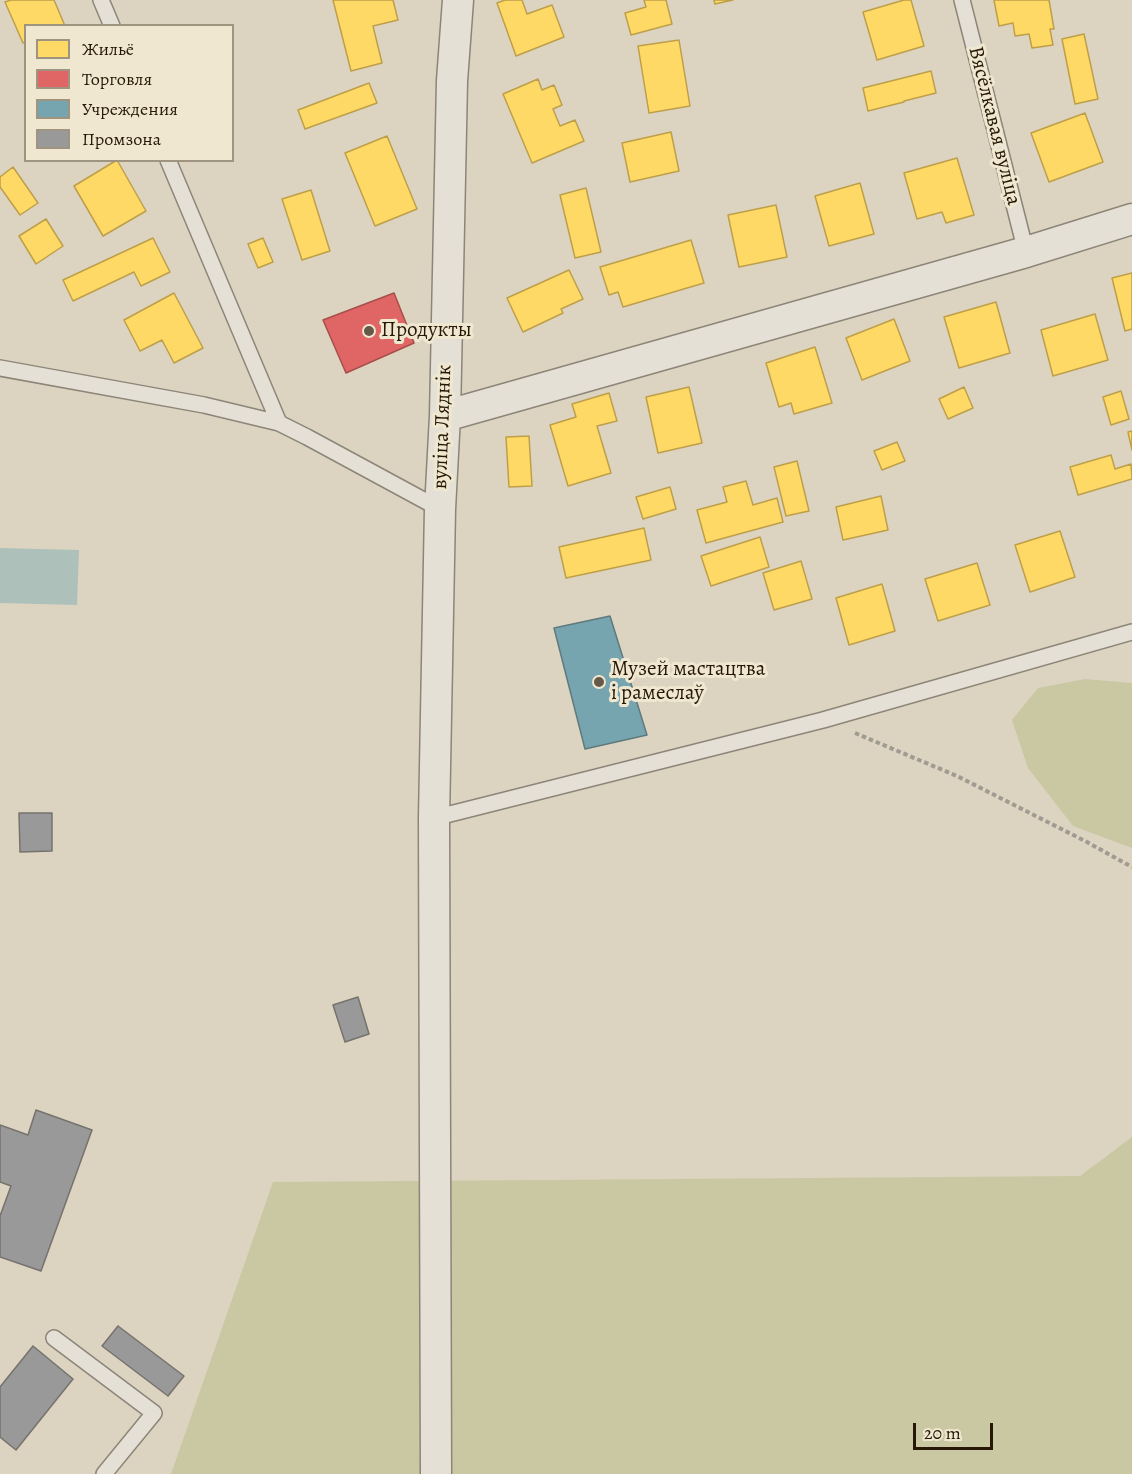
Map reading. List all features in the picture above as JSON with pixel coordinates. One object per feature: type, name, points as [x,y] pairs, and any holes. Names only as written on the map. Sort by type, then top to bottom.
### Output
[{"type":"street","name":"вуліца Ляднік","points":[[436,1474],[434,818],[452,81],[458,0]]},
{"type":"street","points":[[444,416],[1026,252],[1132,219]]},
{"type":"lane","points":[[101,0],[111,24]]},
{"type":"lane","name":"Вясёлкавая вуліца","points":[[963,0],[1026,252]]},
{"type":"lane","points":[[169,162],[279,423]]},
{"type":"lane","points":[[0,368],[204,405],[279,423],[440,509]]},
{"type":"lane","points":[[434,818],[823,720],[1132,632]]},
{"type":"lane","points":[[54,1338],[154,1413],[104,1474]]},
{"type":"path","points":[[823,720],[957,776],[1132,867]]},
{"type":"green space","points":[[1085,679],[1132,683],[1132,848],[1073,826],[1028,768],[1012,720],[1038,688]]},
{"type":"green space","points":[[1132,1137],[1132,1474],[171,1474],[273,1182],[1080,1176]]},
{"type":"shaded area","points":[[0,548],[79,550],[77,605],[0,603]]},
{"type":"building: Жильё","points":[[54,0],[64,24],[24,24],[23,43],[5,2]]},
{"type":"building: Жильё","points":[[333,0],[393,0],[398,20],[373,26],[382,63],[351,71]]},
{"type":"building: Жильё","points":[[505,0],[522,0],[527,14],[552,5],[564,37],[516,56],[497,3]]},
{"type":"building: Жильё","points":[[644,0],[666,0],[672,24],[631,35],[625,13],[646,7]]},
{"type":"building: Жильё","points":[[714,0],[733,0],[715,4]]},
{"type":"building: Жильё","points":[[911,0],[924,46],[877,60],[863,12]]},
{"type":"building: Жильё","points":[[994,0],[1049,0],[1054,29],[1050,29],[1053,45],[1032,48],[1029,34],[1015,36],[1013,23],[999,26]]},
{"type":"building: Жильё","points":[[1084,34],[1098,99],[1075,104],[1062,39]]},
{"type":"building: Жильё","points":[[679,40],[690,106],[649,113],[638,46]]},
{"type":"building: Жильё","points":[[931,71],[936,93],[868,111],[863,88]]},
{"type":"building: Жильё","points":[[538,79],[542,90],[554,85],[562,105],[553,109],[560,126],[575,120],[584,141],[532,163],[503,94]]},
{"type":"building: Жильё","points":[[369,83],[377,103],[305,129],[298,110]]},
{"type":"building: Жильё","points":[[1085,113],[1103,162],[1049,182],[1031,133]]},
{"type":"building: Жильё","points":[[671,132],[679,171],[630,182],[622,143]]},
{"type":"building: Жильё","points":[[387,136],[417,209],[375,226],[345,153]]},
{"type":"building: Жильё","points":[[957,158],[974,215],[946,223],[942,212],[917,219],[904,173]]},
{"type":"building: Жильё","points":[[114,162],[118,162],[146,211],[103,236],[74,186]]},
{"type":"building: Жильё","points":[[13,167],[38,203],[20,215],[0,187],[0,177]]},
{"type":"building: Жильё","points":[[860,183],[874,234],[829,246],[815,196]]},
{"type":"building: Жильё","points":[[586,188],[601,252],[575,258],[560,195]]},
{"type":"building: Жильё","points":[[311,190],[330,251],[302,260],[282,199]]},
{"type":"building: Жильё","points":[[776,205],[787,257],[739,267],[728,215]]},
{"type":"building: Жильё","points":[[46,219],[63,246],[36,264],[19,236]]},
{"type":"building: Жильё","points":[[153,238],[170,272],[141,286],[134,272],[73,301],[63,280]]},
{"type":"building: Жильё","points":[[263,238],[273,262],[258,268],[248,244]]},
{"type":"building: Жильё","points":[[691,240],[704,283],[623,307],[618,292],[609,295],[600,267]]},
{"type":"building: Жильё","points":[[569,270],[583,299],[561,309],[563,313],[523,332],[507,298]]},
{"type":"building: Жильё","points":[[1132,273],[1132,329],[1125,331],[1112,278]]},
{"type":"building: Жильё","points":[[174,293],[203,348],[174,363],[162,340],[140,351],[124,320]]},
{"type":"building: Жильё","points":[[996,302],[1010,353],[959,368],[944,317]]},
{"type":"building: Жильё","points":[[1095,314],[1108,360],[1053,376],[1041,330]]},
{"type":"building: Жильё","points":[[894,319],[910,361],[862,380],[846,338]]},
{"type":"building: Жильё","points":[[815,347],[832,403],[794,414],[791,403],[779,407],[766,363]]},
{"type":"building: Жильё","points":[[689,387],[702,443],[658,453],[646,397]]},
{"type":"building: Жильё","points":[[964,387],[973,408],[948,419],[939,399]]},
{"type":"building: Жильё","points":[[1121,391],[1129,419],[1111,425],[1103,397]]},
{"type":"building: Жильё","points":[[609,393],[617,421],[597,426],[611,473],[568,486],[550,425],[576,417],[572,404]]},
{"type":"building: Жильё","points":[[1132,431],[1132,450],[1128,432]]},
{"type":"building: Жильё","points":[[529,436],[532,486],[509,487],[506,437]]},
{"type":"building: Жильё","points":[[897,442],[905,461],[882,470],[874,451]]},
{"type":"building: Жильё","points":[[1111,455],[1115,469],[1131,464],[1132,479],[1078,495],[1070,467]]},
{"type":"building: Жильё","points":[[797,461],[809,511],[786,516],[774,467]]},
{"type":"building: Жильё","points":[[746,481],[753,505],[777,498],[783,522],[706,543],[697,510],[727,502],[723,487]]},
{"type":"building: Жильё","points":[[670,487],[676,509],[643,519],[636,497]]},
{"type":"building: Жильё","points":[[881,496],[888,530],[843,540],[836,507]]},
{"type":"building: Жильё","points":[[644,528],[651,560],[566,578],[559,547]]},
{"type":"building: Жильё","points":[[1060,531],[1075,577],[1030,592],[1015,545]]},
{"type":"building: Жильё","points":[[760,537],[769,567],[711,586],[701,556]]},
{"type":"building: Жильё","points":[[801,561],[812,599],[774,610],[763,573]]},
{"type":"building: Жильё","points":[[977,563],[990,605],[938,621],[925,579]]},
{"type":"building: Жильё","points":[[882,584],[895,631],[849,645],[836,598]]},
{"type":"building: Торговля","name":"Продукты","points":[[394,293],[414,343],[346,373],[323,320]]},
{"type":"building: Учреждения","name":"Музей мастацтва і рамеслаў","points":[[610,616],[647,735],[585,749],[554,628]]},
{"type":"building: Промзона","points":[[19,813],[52,813],[52,851],[20,852]]},
{"type":"building: Промзона","points":[[358,997],[369,1034],[345,1042],[333,1005]]},
{"type":"building: Промзона","points":[[36,1110],[92,1130],[41,1271],[0,1257],[0,1216],[11,1186],[0,1182],[0,1125],[28,1135]]},
{"type":"building: Промзона","points":[[118,1326],[184,1376],[168,1396],[102,1346]]},
{"type":"building: Промзона","points":[[33,1346],[73,1379],[16,1450],[0,1437],[0,1387]]},
{"type":"place","name":"Продукты","points":[[369,331]]},
{"type":"place","name":"Музей мастацтва і рамеслаў","points":[[599,682]]}]
